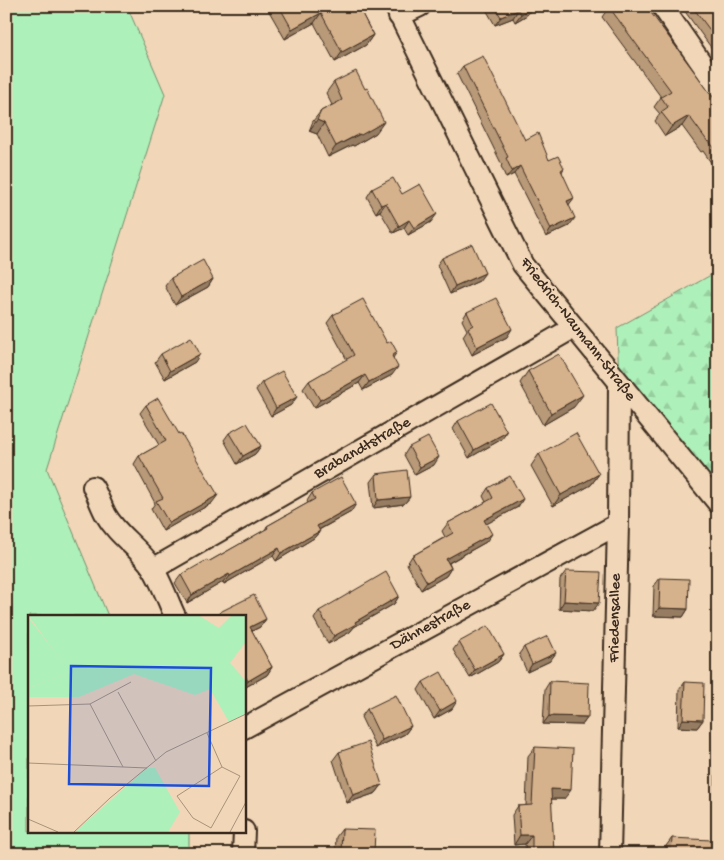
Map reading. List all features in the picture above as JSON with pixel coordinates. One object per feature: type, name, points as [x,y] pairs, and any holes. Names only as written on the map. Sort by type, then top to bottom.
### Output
[{"type":"street","points":[[397,11],[420,6]]},
{"type":"street","points":[[662,6],[718,87]]},
{"type":"street","name":"Friedrich-Naumann-Straße","points":[[397,11],[523,265],[718,503]]},
{"type":"street","name":"Brabandtstraße","points":[[153,570],[573,328]]},
{"type":"street","name":"Friedensallee","points":[[610,854],[618,524],[619,383]]},
{"type":"street","points":[[93,487],[106,516],[145,558],[153,570],[175,615]]},
{"type":"street","name":"Dähnestraße","points":[[245,727],[618,524]]},
{"type":"street","points":[[244,832],[244,854]]},
{"type":"green space","points":[[6,6],[127,6],[165,94],[47,469],[108,615],[28,615],[28,832],[189,832],[189,854],[6,854]]},
{"type":"green space","points":[[718,271],[718,503],[619,383],[617,328]]},
{"type":"building","points":[[279,6],[358,6],[373,35],[342,52],[321,13],[292,29]]},
{"type":"building","points":[[494,6],[533,7],[521,14],[518,10],[501,17]]},
{"type":"building","points":[[610,6],[646,6],[718,104],[718,153],[689,116],[672,126],[661,112],[668,107],[661,97],[671,91]]},
{"type":"building","points":[[692,6],[718,6],[718,41]]},
{"type":"building","points":[[483,56],[525,140],[538,133],[549,160],[558,156],[564,168],[561,170],[574,198],[567,201],[575,218],[551,229],[520,166],[512,171],[506,158],[508,157],[463,66]]},
{"type":"building","points":[[356,71],[384,122],[336,146],[324,123],[317,120],[321,111],[342,100],[334,82]]},
{"type":"building","points":[[393,178],[402,194],[420,184],[437,214],[414,228],[409,220],[399,226],[386,203],[381,205],[372,189]]},
{"type":"building","points":[[472,244],[485,273],[455,286],[442,258]]},
{"type":"building","points":[[203,260],[213,279],[181,297],[171,278]]},
{"type":"building","points":[[496,298],[512,329],[477,347],[468,328],[473,325],[467,312]]},
{"type":"building","points":[[363,299],[387,343],[391,341],[397,352],[392,356],[398,367],[369,382],[365,375],[320,400],[309,381],[354,355],[333,315]]},
{"type":"building","points":[[191,337],[200,354],[170,371],[161,354]]},
{"type":"building","points":[[559,354],[583,395],[551,413],[528,371]]},
{"type":"building","points":[[282,371],[297,397],[276,408],[262,382]]},
{"type":"building","points":[[158,398],[218,495],[169,523],[156,501],[163,498],[139,456],[166,441],[146,405]]},
{"type":"building","points":[[491,403],[507,432],[474,450],[458,421]]},
{"type":"building","points":[[247,423],[261,446],[243,456],[229,433]]},
{"type":"building","points":[[576,433],[599,474],[561,495],[539,454]]},
{"type":"building","points":[[428,437],[439,457],[420,467],[409,447]]},
{"type":"building","points":[[407,470],[410,497],[378,500],[376,474]]},
{"type":"building","points":[[510,476],[523,499],[484,520],[492,534],[446,559],[451,568],[427,582],[412,556],[453,533],[448,523],[493,498],[488,488]]},
{"type":"building","points":[[341,477],[356,504],[317,526],[320,531],[281,553],[279,548],[192,595],[181,575],[268,528],[267,526],[315,499],[312,493]]},
{"type":"building","points":[[566,571],[601,572],[599,603],[564,601]]},
{"type":"building","points":[[386,572],[399,596],[334,636],[319,611]]},
{"type":"building","points":[[660,578],[689,579],[688,609],[659,608]]},
{"type":"building","points":[[254,595],[266,619],[250,627],[272,667],[248,681],[245,676],[245,615],[222,615],[220,612]]},
{"type":"building","points":[[488,626],[504,654],[475,670],[459,642]]},
{"type":"building","points":[[548,636],[556,653],[532,664],[524,647]]},
{"type":"building","points":[[441,672],[457,701],[440,711],[423,682]]},
{"type":"building","points":[[550,681],[589,683],[588,717],[549,716]]},
{"type":"building","points":[[685,682],[704,683],[703,720],[683,719]]},
{"type":"building","points":[[396,695],[411,726],[382,740],[367,709]]},
{"type":"building","points":[[368,742],[382,785],[353,795],[339,752]]},
{"type":"building","points":[[535,747],[573,749],[571,790],[551,789],[554,854],[532,854],[532,835],[520,835],[518,806],[532,805]]},
{"type":"building","points":[[342,829],[375,830],[374,854],[341,854]]},
{"type":"building","points":[[672,838],[711,840],[711,854],[671,854]]}]
